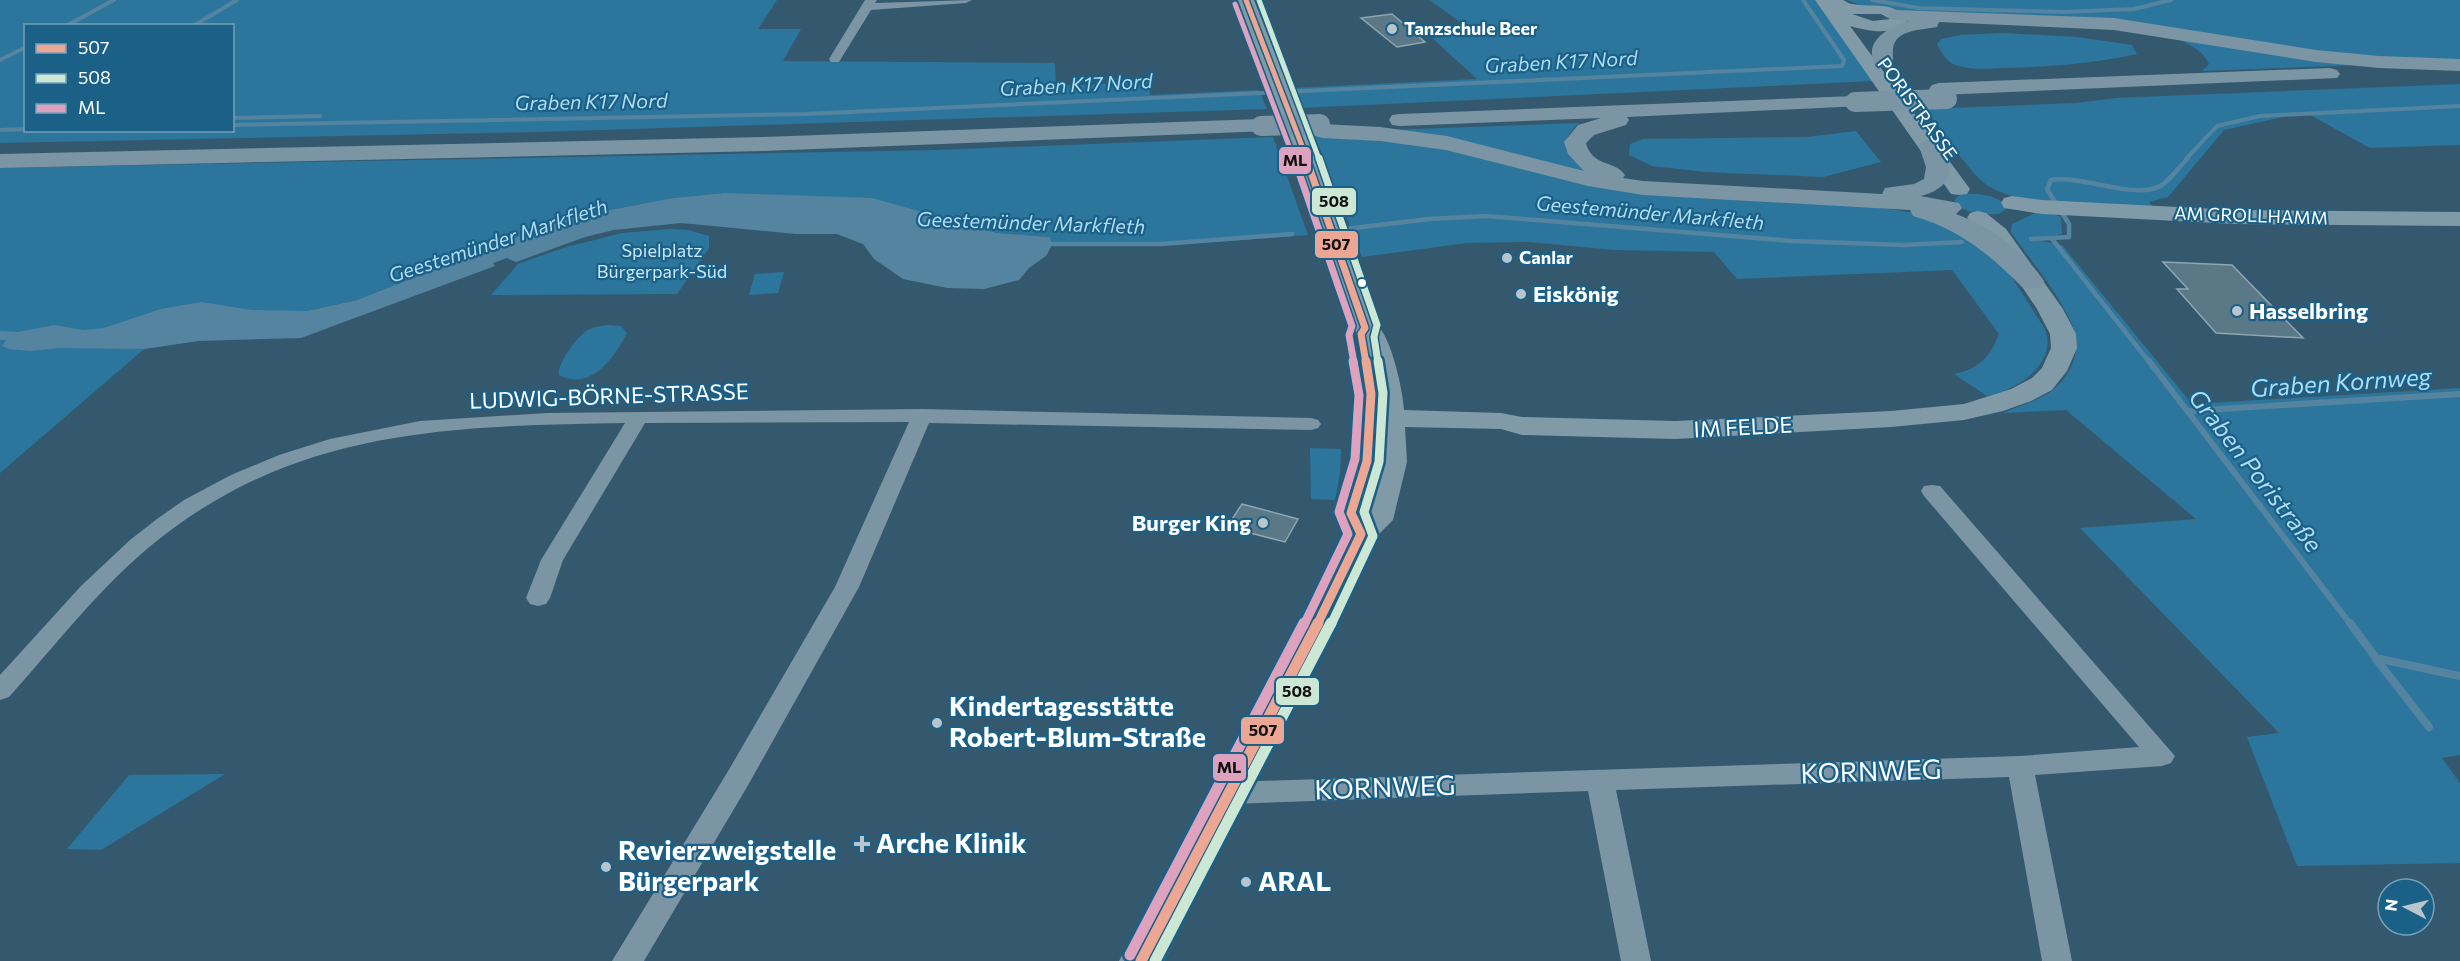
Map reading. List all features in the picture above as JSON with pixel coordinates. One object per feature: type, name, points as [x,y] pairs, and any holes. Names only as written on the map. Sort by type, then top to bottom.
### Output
[{"type":"highway","points":[[1898,17],[2122,28],[2162,38],[2191,55],[2192,65],[2183,71],[2171,74],[1943,94]]},
{"type":"highway","points":[[1898,17],[2114,24],[2316,57],[2460,67]]},
{"type":"highway","points":[[1884,63],[1883,45],[1891,35],[1907,27],[1956,19]]},
{"type":"highway","points":[[2074,84],[2460,67]]},
{"type":"highway","points":[[2375,82],[2460,78]]},
{"type":"highway","points":[[1385,111],[2352,83]]},
{"type":"highway","points":[[0,150],[1319,123],[1691,109],[1852,98]]},
{"type":"highway","points":[[1691,109],[1637,116],[1596,126],[1580,135],[1575,142],[1576,150],[1594,168],[1608,174],[1640,183],[1682,188],[1926,204],[1966,194]]},
{"type":"highway","points":[[1319,123],[1350,112]]},
{"type":"highway","points":[[1319,123],[1380,134],[1447,142],[1588,179],[1643,188],[1680,192],[1862,199],[1943,216],[1965,225],[1998,249],[2031,281]]},
{"type":"highway","points":[[0,161],[774,144],[1167,130],[1264,124]]},
{"type":"highway","points":[[1862,199],[1930,186],[1938,178],[1939,171],[1930,146]]},
{"type":"main road","points":[[1141,961],[1336,588],[1360,534],[1377,520],[1392,462],[1371,394],[1361,334],[1365,328],[1311,170],[1246,0]]},
{"type":"main road","name":"PORISTRASSE","points":[[1823,0],[1966,194],[2001,216]]},
{"type":"main road","points":[[1832,0],[1855,13],[1877,9],[1898,17]]},
{"type":"main road","name":"PORISTRASSE","points":[[1853,43],[1855,13]]},
{"type":"main road","name":"PORISTRASSE","points":[[1855,13],[1864,34],[1967,178],[1966,194]]},
{"type":"main road","name":"PORISTRASSE","points":[[1966,194],[2001,216]]},
{"type":"main road","name":"AM GROLLHAMM","points":[[2001,216],[2042,207],[2235,217],[2460,219]]},
{"type":"main road","points":[[2001,216],[2031,281]]},
{"type":"main road","name":"IM FELDE","points":[[1380,422],[1505,430],[1522,426],[1684,430],[1891,419],[1964,412],[1993,405],[2042,384],[2054,372],[2061,359],[2064,348],[2063,334],[2031,281]]},
{"type":"street","points":[[835,59],[869,4],[966,0]]},
{"type":"street","points":[[627,961],[737,780],[847,587],[922,415]]},
{"type":"street","name":"LUDWIG-BÖRNE-STRASSE","points":[[0,691],[122,559],[152,532],[192,505],[260,470],[337,443],[391,430],[534,420],[638,417],[922,415],[1311,424]]},
{"type":"street","points":[[538,598],[552,560],[638,417]]},
{"type":"street","name":"KORNWEG","points":[[1230,793],[2020,766],[2162,756],[1932,491]]},
{"type":"street","points":[[2020,766],[2057,961]]},
{"type":"street","points":[[1600,781],[1636,961]]},
{"type":"green space","points":[[0,0],[777,0],[758,29],[801,29],[783,61],[1055,63],[1056,86],[1148,82],[1150,95],[1259,90],[1267,109],[538,132],[0,143]]},
{"type":"green space","points":[[1430,0],[1820,0],[1875,81],[1301,108],[1292,88],[1477,79],[1432,38],[1475,33]]},
{"type":"green space","points":[[1847,0],[2460,0],[2460,61],[2366,58],[2176,30],[1921,15],[1860,5]]},
{"type":"green space","points":[[2003,33],[2077,37],[2132,45],[2137,54],[2070,64],[1978,69],[1952,64],[1937,44],[1941,39],[1961,35]]},
{"type":"green space","points":[[2180,40],[2359,65],[2202,71],[2209,64],[2207,59],[2197,49]]},
{"type":"green space","points":[[2460,84],[2460,145],[2370,148],[2305,112],[2224,130],[2168,197],[2149,202],[2154,209],[2047,203],[2006,194],[1990,187],[1974,173],[1926,109],[2077,103],[2116,98]]},
{"type":"green space","points":[[1579,123],[1567,140],[1568,153],[1597,175],[1386,130]]},
{"type":"green space","points":[[1856,131],[1881,162],[1823,177],[1705,172],[1652,166],[1629,155],[1630,144],[1643,139],[1807,137]]},
{"type":"green space","points":[[1315,136],[1423,143],[1657,194],[1874,207],[1923,214],[1939,220],[2004,265],[2045,329],[2046,353],[2040,364],[2022,381],[2011,388],[1987,396],[1954,374],[1970,369],[1982,361],[1992,349],[1999,334],[1952,270],[1737,279],[1714,252],[1614,250],[1529,242],[1467,243],[1362,257]]},
{"type":"green space","points":[[1273,137],[1308,235],[1160,246],[1051,246],[1050,237],[997,233],[945,219],[724,193],[672,198],[569,218],[532,230],[484,253],[446,265],[357,300],[307,311],[279,312],[198,341],[144,349],[0,473],[0,168],[936,150]]},
{"type":"green space","points":[[1961,194],[1993,197],[2007,208],[1999,214],[1980,214],[1968,211],[1954,200]]},
{"type":"green space","points":[[2037,212],[2061,217],[2062,234],[2032,239],[2062,245],[2192,404],[2460,388],[2460,755],[2442,758],[2460,783],[2460,863],[2297,866],[2247,737],[2279,733],[2080,528],[2196,519],[2066,410],[2003,413],[2048,394],[2069,372],[2075,356],[2075,333],[2070,320],[2011,232],[2012,224]]},
{"type":"green space","name":"Spielplatz Bürgerpark-Süd","points":[[688,230],[709,236],[709,248],[677,294],[491,295],[518,264],[563,248],[622,233]]},
{"type":"green space","points":[[784,272],[778,293],[749,295],[755,274]]},
{"type":"green space","points":[[607,325],[621,326],[627,333],[608,361],[591,376],[581,379],[570,379],[559,375],[564,358],[579,338],[590,329]]},
{"type":"green space","points":[[1310,448],[1341,449],[1340,473],[1335,500],[1311,499]]},
{"type":"green space","points":[[225,774],[101,850],[67,849],[129,775]]},
{"type":"shaded area","points":[[724,193],[872,198],[997,233],[1050,237],[1052,245],[1046,256],[1029,268],[1019,280],[984,289],[947,288],[903,279],[874,259],[863,244],[837,234],[796,234],[681,223],[614,230],[585,237],[516,262],[507,258],[493,263],[495,266],[301,338],[198,341],[144,349],[59,348],[31,351],[9,349],[2,346],[6,340],[0,340],[0,331],[18,332],[54,325],[83,330],[104,328],[161,309],[201,302],[252,310],[307,311],[357,300],[446,265],[484,253],[532,230],[569,218],[672,198]]},
{"type":"building","name":"Tanzschule Beer","points":[[1392,14],[1425,42],[1397,47],[1361,18]]},
{"type":"building","name":"Hasselbring","points":[[2163,262],[2232,265],[2303,338],[2216,333],[2177,289],[2188,289]]},
{"type":"building","name":"Burger King","points":[[1242,504],[1298,519],[1285,542],[1227,527]]},
{"type":"waterway","points":[[70,24],[114,0]]},
{"type":"waterway","points":[[196,24],[237,0]]},
{"type":"waterway","name":"Graben K17 Nord","points":[[234,125],[805,114],[1842,66],[1844,60],[1803,0]]},
{"type":"waterway","points":[[1872,0],[1919,8],[2065,12],[2134,9],[2171,0]]},
{"type":"waterway","points":[[0,60],[24,48]]},
{"type":"waterway","name":"Geestemünder Markfleth","points":[[2186,159],[2217,126],[2260,116],[2460,106]]},
{"type":"waterway","points":[[234,118],[320,116]]},
{"type":"waterway","name":"Graben K17 Nord","points":[[0,130],[24,129]]},
{"type":"waterway","name":"Geestemünder Markfleth","points":[[2031,239],[2069,237],[2069,224],[2047,189],[2051,180],[2064,179],[2125,189],[2151,189],[2162,185],[2188,158]]},
{"type":"waterway","name":"Geestemünder Markfleth","points":[[1337,230],[1429,219],[1486,216],[1792,241],[1903,245],[1962,242]]},
{"type":"waterway","name":"Geestemünder Markfleth","points":[[1045,244],[1161,244],[1292,234]]},
{"type":"waterway","name":"Graben Poristraße","points":[[2052,239],[2150,363]]},
{"type":"waterway","name":"Graben Poristraße","points":[[2149,361],[2351,625]]},
{"type":"waterway","name":"Graben Kornweg","points":[[2188,411],[2460,394]]},
{"type":"waterway","name":"Graben Poristraße","points":[[2350,623],[2376,658],[2460,676]]},
{"type":"waterway","points":[[2376,659],[2429,727]]},
{"type":"transit line","name":"507","points":[[1141,961],[1302,656],[1361,534],[1351,513],[1367,461],[1371,394],[1361,334],[1365,328],[1311,170],[1246,0]]},
{"type":"transit line","name":"508","points":[[1155,961],[1313,662],[1373,536],[1364,512],[1379,462],[1383,393],[1374,337],[1377,325],[1322,166],[1259,0]]},
{"type":"transit line","name":"ML","points":[[1130,955],[1291,651],[1348,534],[1339,512],[1355,459],[1359,395],[1349,335],[1352,326],[1300,174],[1235,4]]},
{"type":"place","name":"Tanzschule Beer","points":[[1392,29]]},
{"type":"place","name":"Canlar","points":[[1507,258]]},
{"type":"place","name":"Eiskönig","points":[[1521,294]]},
{"type":"place","name":"Hasselbring","points":[[2237,311]]},
{"type":"place","name":"Burger King","points":[[1263,523]]},
{"type":"place","name":"Kindertagesstätte Robert-Blum-Straße","points":[[937,723]]},
{"type":"place","name":"Arche Klinik","points":[[862,844]]},
{"type":"place","name":"Revierzweigstelle Bürgerpark","points":[[606,867]]},
{"type":"place","name":"ARAL","points":[[1246,882]]}]
